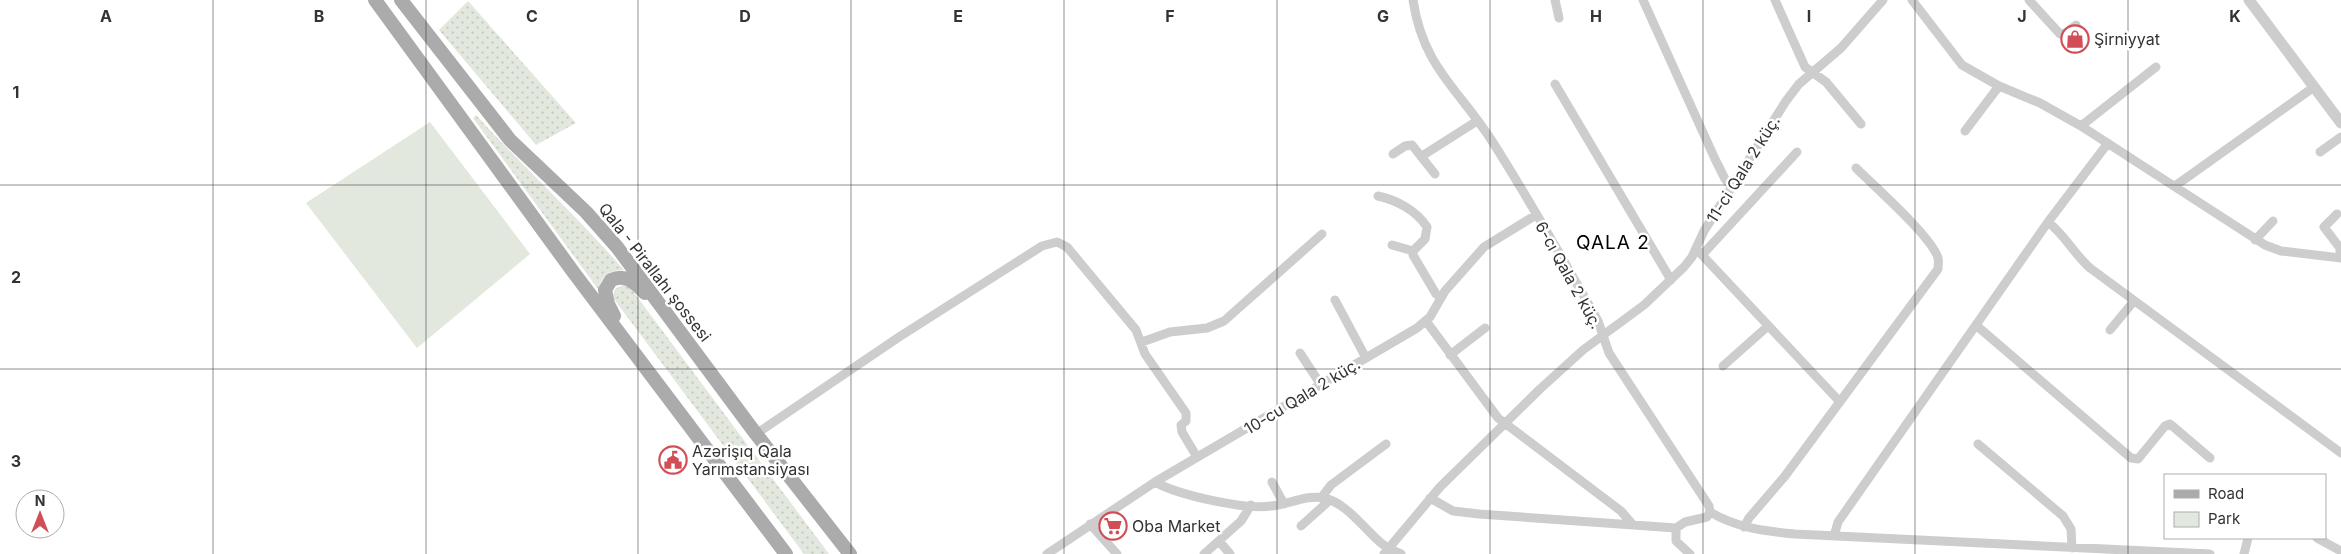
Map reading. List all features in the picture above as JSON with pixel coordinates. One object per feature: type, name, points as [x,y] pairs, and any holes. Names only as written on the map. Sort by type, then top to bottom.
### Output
[{"type":"main road","points":[[374,0],[635,353],[788,554]]},
{"type":"main road","name":"Qala - Pirallahı şossesi","points":[[400,0],[491,119],[529,160],[602,229],[680,330],[756,434],[816,508],[850,554]]},
{"type":"main road","points":[[635,353],[606,298],[605,290],[611,280],[623,277],[637,284],[680,330]]},
{"type":"main road","points":[[816,508],[841,554]]},
{"type":"street","name":"6-cı Qala 2 küç.","points":[[1413,0],[1420,31],[1434,64],[1492,141],[1594,314],[1610,353],[1704,497],[1710,512]]},
{"type":"street","points":[[1555,0],[1559,18]]},
{"type":"street","points":[[1643,0],[1714,158],[1725,179],[1732,187]]},
{"type":"street","points":[[1776,0],[1802,63],[1826,82],[1861,124]]},
{"type":"street","name":"11-ci Qala 2 küç.","points":[[1387,551],[1430,498],[1504,423],[1583,350],[1636,312],[1699,252],[1704,231],[1786,100],[1799,84],[1841,48],[1883,0]]},
{"type":"street","points":[[1912,0],[1962,65],[1999,86],[2040,103],[2080,126],[2175,186],[2255,240],[2281,251],[2340,258],[2340,248],[2324,227],[2336,214]]},
{"type":"street","points":[[2029,0],[2060,34],[2066,33],[2076,25]]},
{"type":"street","points":[[2249,0],[2341,123]]},
{"type":"street","points":[[2080,126],[2156,67]]},
{"type":"street","points":[[1555,84],[1671,280]]},
{"type":"street","points":[[1965,131],[1999,86]]},
{"type":"street","points":[[2175,186],[2314,87]]},
{"type":"street","points":[[1422,156],[1477,121]]},
{"type":"street","points":[[2320,152],[2341,137]]},
{"type":"street","points":[[1834,536],[1838,522],[1978,326],[2048,222],[2108,143]]},
{"type":"street","points":[[1393,154],[1409,144],[1412,145],[1435,174]]},
{"type":"street","points":[[1797,152],[1699,252],[1840,402]]},
{"type":"street","points":[[1744,528],[1753,513],[1785,476],[1938,269],[1939,265],[1935,251],[1918,230],[1856,168]]},
{"type":"street","points":[[1378,196],[1401,204],[1420,218],[1427,227],[1425,239],[1413,251]]},
{"type":"street","name":"10-cu Qala 2 küç.","points":[[1047,554],[1155,482],[1426,321],[1441,297],[1484,247],[1536,215]]},
{"type":"street","points":[[2255,240],[2273,221]]},
{"type":"street","points":[[2048,222],[2059,231],[2082,261],[2341,453]]},
{"type":"street","points":[[1142,342],[1179,330],[1208,328],[1224,321],[1322,234]]},
{"type":"street","points":[[756,434],[904,334],[1042,246],[1051,242],[1057,242],[1067,247],[1136,330],[1145,354],[1186,413],[1186,421],[1181,425],[1182,432],[1197,457]]},
{"type":"street","points":[[1392,245],[1413,251]]},
{"type":"street","points":[[1413,251],[1432,288],[1441,297]]},
{"type":"street","points":[[1335,300],[1366,358]]},
{"type":"street","points":[[2110,330],[2134,301]]},
{"type":"street","points":[[1426,321],[1491,410],[1504,423],[1621,511],[1633,525]]},
{"type":"street","points":[[1723,366],[1768,326]]},
{"type":"street","points":[[1978,326],[2131,458],[2138,459],[2165,426],[2170,424],[2210,458]]},
{"type":"street","points":[[1450,355],[1485,328]]},
{"type":"street","points":[[1300,353],[1321,385]]},
{"type":"street","points":[[1301,526],[1325,499],[1331,485],[1386,444]]},
{"type":"street","points":[[1978,444],[2063,516],[2071,529],[2068,550]]},
{"type":"street","points":[[1155,482],[1174,492],[1188,496],[1251,505],[1271,506],[1325,499],[1387,551],[1401,554]]},
{"type":"street","points":[[1272,482],[1284,504]]},
{"type":"street","points":[[1430,498],[1453,510],[1465,513],[1676,528],[1686,522],[1701,520],[1707,517],[1710,512],[1744,528],[1771,532],[2068,550],[2210,554]]},
{"type":"street","points":[[1204,554],[1241,521],[1251,505]]},
{"type":"street","points":[[1090,524],[1117,554]]},
{"type":"street","points":[[1676,528],[1676,541],[1690,554]]},
{"type":"street","points":[[2244,554],[2248,539]]},
{"type":"street","points":[[2319,539],[2341,551]]},
{"type":"street","points":[[1218,541],[1230,554]]},
{"type":"green space","points":[[468,1],[576,123],[536,145],[439,30]]},
{"type":"green space","points":[[476,115],[588,230],[624,270],[607,274],[598,289],[473,118]]},
{"type":"green space","points":[[430,122],[530,254],[417,348],[306,203]]},
{"type":"green space","points":[[627,285],[632,290],[829,554],[804,554],[614,299],[615,289]]},
{"type":"place","name":"Şirniyyat","points":[[2075,39]]},
{"type":"place","name":"Azərişıq Qala Yarımstansiyası","points":[[673,460]]},
{"type":"place","name":"Oba Market","points":[[1113,526]]},
{"type":"district","name":"QALA 2","points":[[1613,242]]}]
